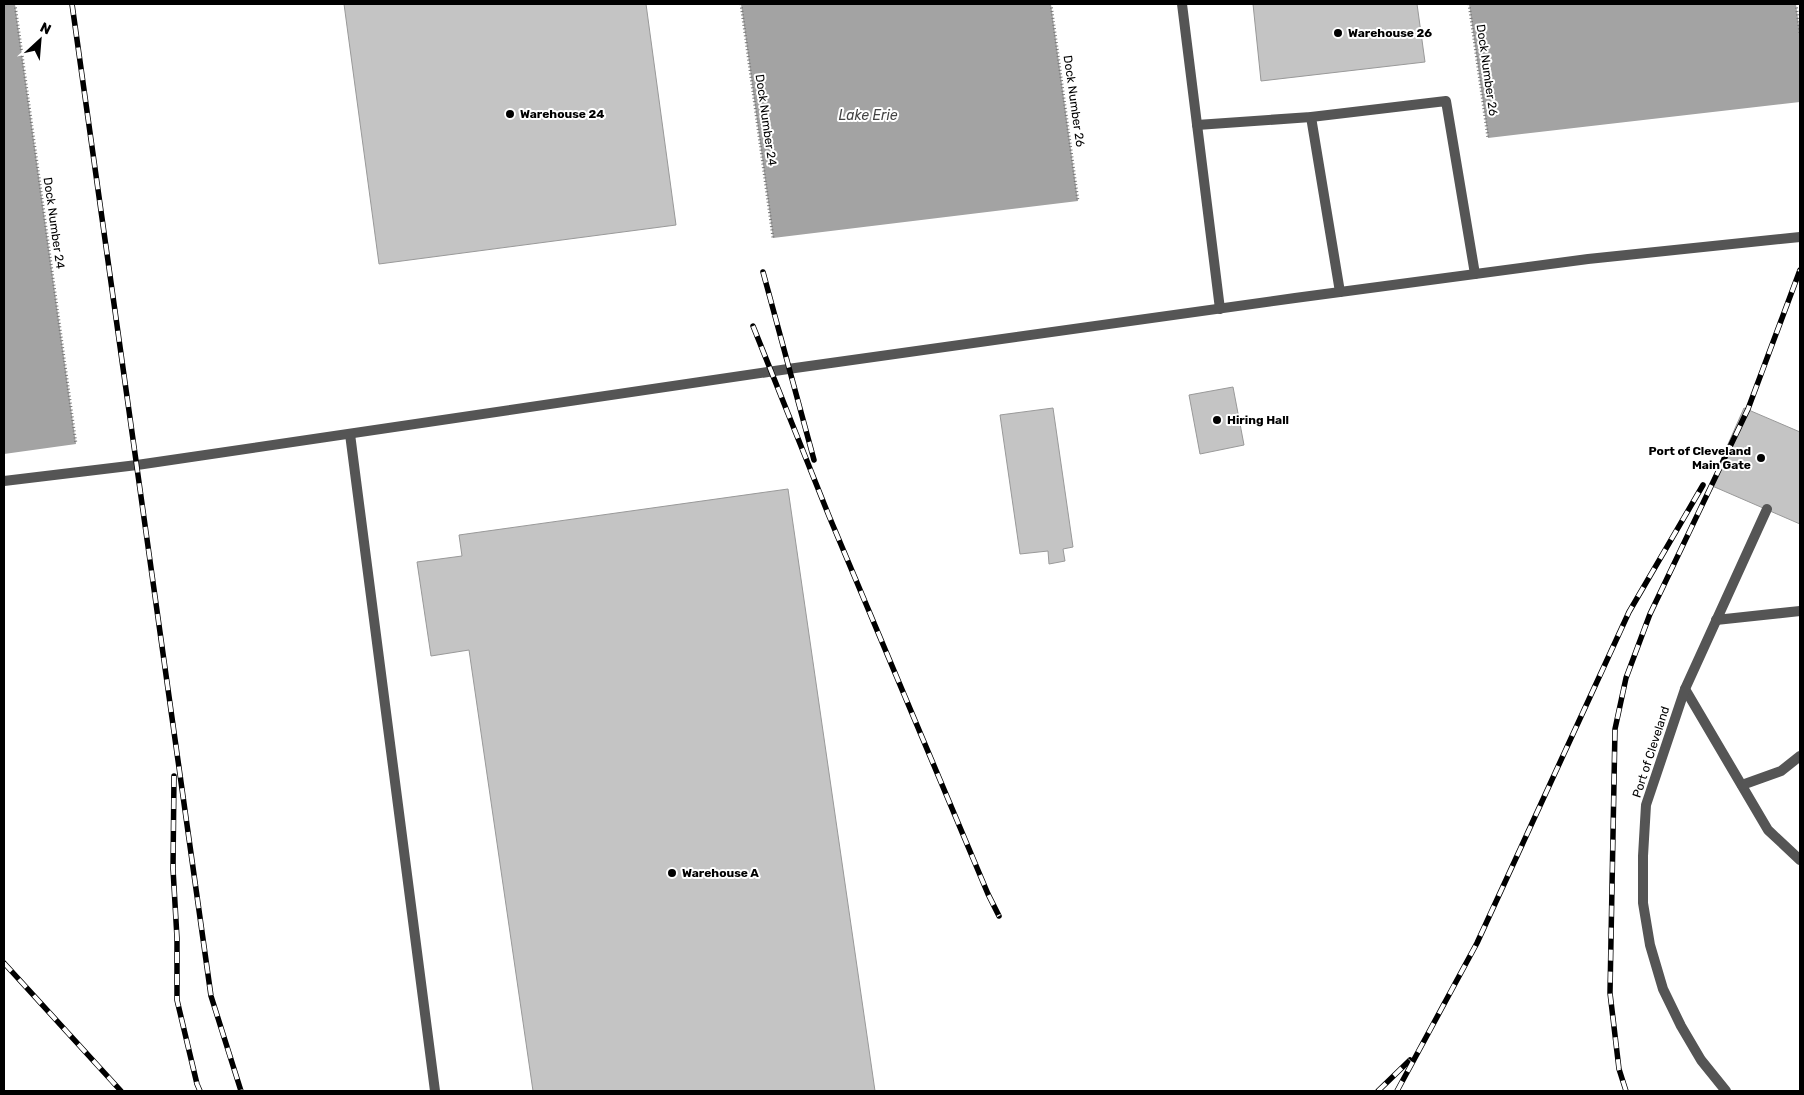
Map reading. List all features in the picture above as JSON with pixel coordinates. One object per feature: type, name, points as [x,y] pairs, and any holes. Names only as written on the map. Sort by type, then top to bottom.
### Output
[{"type":"lane","points":[[1182,4],[1220,309]]},
{"type":"lane","points":[[1197,125],[1312,117],[1446,101],[1475,274]]},
{"type":"lane","points":[[1312,117],[1340,292]]},
{"type":"lane","points":[[4,481],[137,465],[788,369],[1340,292],[1588,259],[1800,237]]},
{"type":"lane","points":[[350,434],[434,1091]]},
{"type":"lane","name":"Port of Cleveland","points":[[1726,1091],[1701,1060],[1681,1026],[1663,989],[1650,945],[1642,902],[1646,805],[1685,689],[1767,509]]},
{"type":"lane","points":[[1716,620],[1800,611]]},
{"type":"lane","points":[[1685,689],[1768,830],[1800,860]]},
{"type":"lane","points":[[1742,785],[1781,771],[1800,756]]},
{"type":"path","name":"Dock Number 24","points":[[15,4],[76,444]]},
{"type":"path","name":"Dock Number 24","points":[[741,4],[773,238]]},
{"type":"path","name":"Dock Number 26","points":[[1051,4],[1078,201]]},
{"type":"path","name":"Dock Number 26","points":[[1469,4],[1488,138]]},
{"type":"path","points":[[1796,4],[1800,33]]},
{"type":"water","points":[[4,4],[15,4],[76,444],[4,454]]},
{"type":"water","name":"Lake Erie","points":[[741,4],[1051,4],[1078,201],[773,238]]},
{"type":"water","points":[[1469,4],[1796,4],[1800,33],[1800,102],[1488,138]]},
{"type":"building","name":"Warehouse 24","points":[[344,4],[646,4],[676,225],[379,264]]},
{"type":"building","name":"Warehouse 26","points":[[1253,4],[1417,4],[1425,62],[1261,81]]},
{"type":"building","name":"Hiring Hall","points":[[1233,387],[1244,445],[1200,454],[1189,395]]},
{"type":"building","points":[[1053,408],[1073,547],[1063,549],[1065,561],[1049,564],[1048,551],[1020,554],[1000,415]]},
{"type":"building","name":"Port of Cleveland Main Gate","points":[[1744,408],[1800,432],[1800,524],[1710,485]]},
{"type":"building","name":"Warehouse A","points":[[788,489],[875,1091],[533,1091],[469,650],[431,656],[417,562],[462,556],[459,535]]},
{"type":"railway","points":[[72,4],[211,996],[241,1091]]},
{"type":"railway","points":[[1626,1091],[1619,1069],[1610,993],[1615,729],[1626,678],[1650,614],[1748,409],[1800,270]]},
{"type":"railway","points":[[763,272],[814,460]]},
{"type":"railway","points":[[753,326],[829,516],[988,894],[999,916]]},
{"type":"railway","points":[[1397,1091],[1477,943],[1629,612],[1703,485]]},
{"type":"railway","points":[[174,776],[173,869],[177,938],[177,1000],[200,1091]]},
{"type":"railway","points":[[4,963],[121,1091]]},
{"type":"railway","points":[[1378,1091],[1410,1060]]},
{"type":"place","name":"Warehouse 26","points":[[1338,33]]},
{"type":"place","name":"Warehouse 24","points":[[510,114]]},
{"type":"place","name":"Hiring Hall","points":[[1217,420]]},
{"type":"place","name":"Port of Cleveland Main Gate","points":[[1761,458]]},
{"type":"place","name":"Warehouse A","points":[[672,873]]}]
